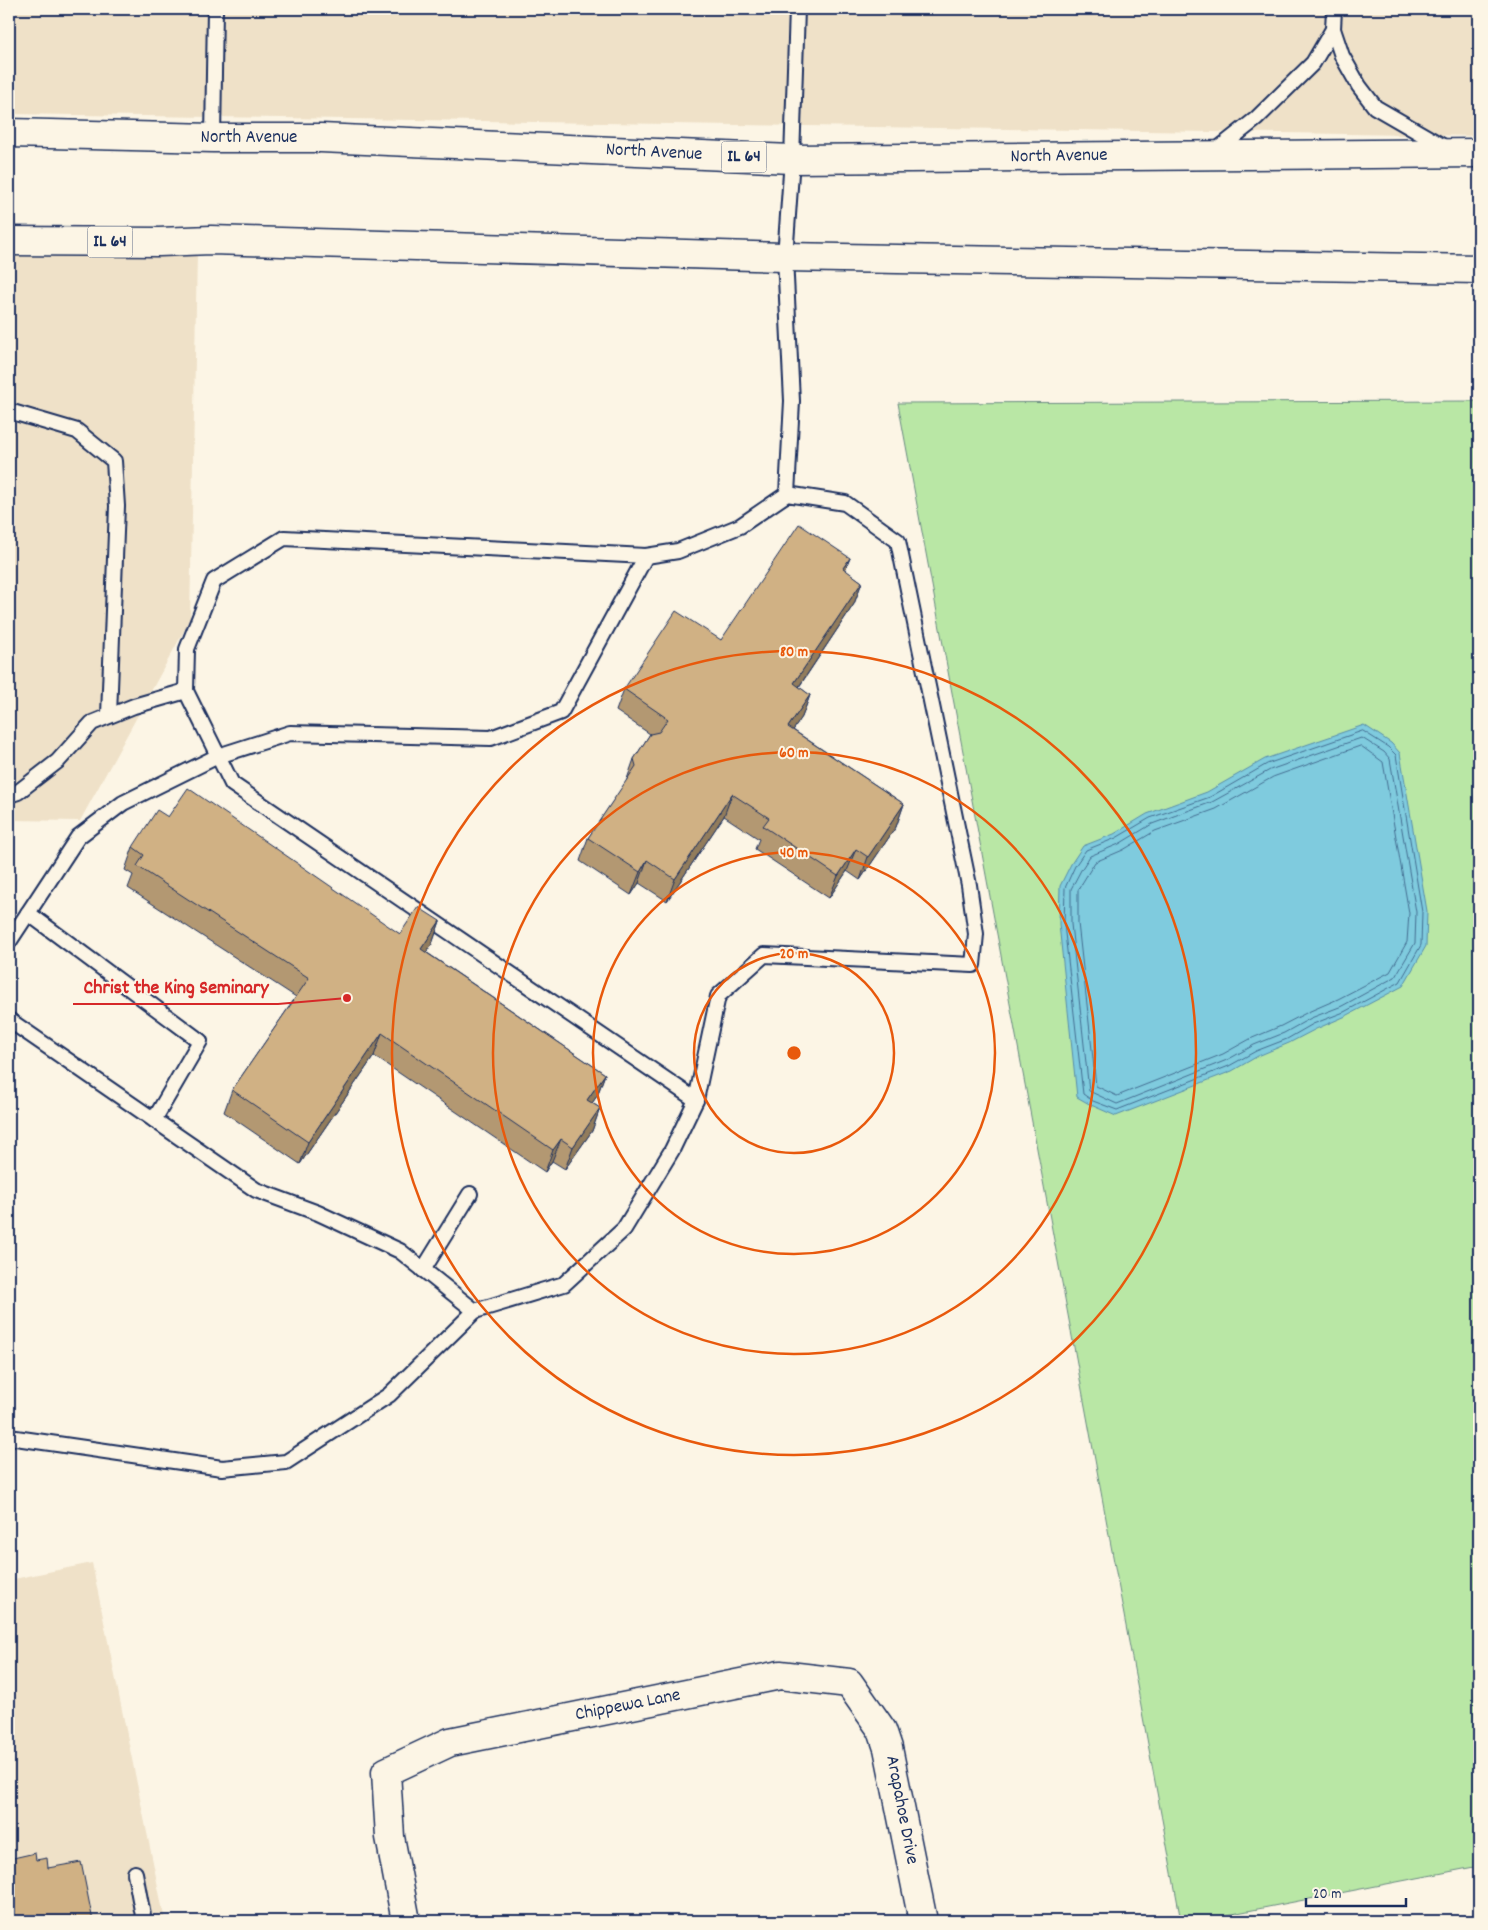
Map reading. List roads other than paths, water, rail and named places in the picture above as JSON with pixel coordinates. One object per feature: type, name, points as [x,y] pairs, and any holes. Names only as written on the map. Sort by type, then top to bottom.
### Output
[{"type":"main road","name":"North Avenue","points":[[9,133],[213,138],[321,138],[792,159],[1468,153]]},
{"type":"main road","name":"IL 64","points":[[9,241],[160,242],[211,240],[785,257],[1479,269]]},
{"type":"main road","name":"Chippewa Lane","points":[[406,1921],[390,1837],[386,1772],[450,1742],[780,1675],[849,1683],[865,1705]]},
{"type":"main road","name":"Arapahoe Drive","points":[[865,1705],[882,1730],[888,1748],[923,1921]]},
{"type":"lane","points":[[213,138],[215,9]]},
{"type":"lane","points":[[787,494],[792,401],[785,257],[792,159],[797,9]]},
{"type":"lane","points":[[1334,9],[1334,29],[1342,56],[1359,86],[1375,107],[1468,153]]},
{"type":"lane","points":[[1209,156],[1256,119],[1286,90],[1312,63],[1334,29]]},
{"type":"lane","points":[[9,411],[77,431],[114,460],[117,506],[109,716]]},
{"type":"lane","points":[[9,1437],[222,1468],[286,1462],[389,1395],[475,1312],[564,1284],[624,1229],[672,1150],[696,1100],[718,996],[764,955],[973,965],[976,934],[969,885],[898,541],[845,503],[787,494],[740,526],[678,551],[646,556],[284,538],[214,581],[187,648],[186,691],[232,784],[696,1100]]},
{"type":"lane","points":[[9,942],[78,837],[123,802],[218,756],[290,732],[491,738],[560,712],[646,556]]},
{"type":"lane","points":[[9,795],[18,792],[58,761],[92,723],[134,706],[186,691]]},
{"type":"lane","points":[[28,913],[200,1042],[154,1120]]},
{"type":"lane","points":[[9,1020],[256,1190],[318,1213],[400,1251],[475,1312]]},
{"type":"lane","points":[[423,1270],[470,1194]]},
{"type":"lane","points":[[135,1873],[144,1921]]},
{"type":"water","points":[[1364,725],[1391,743],[1400,753],[1427,911],[1426,946],[1403,986],[1346,1016],[1258,1056],[1232,1071],[1116,1116],[1077,1097],[1059,924],[1060,886],[1083,846],[1114,834],[1147,814],[1207,792],[1265,759]]},
{"type":"place","name":"Christ the King Seminary","points":[[347,998]]}]
